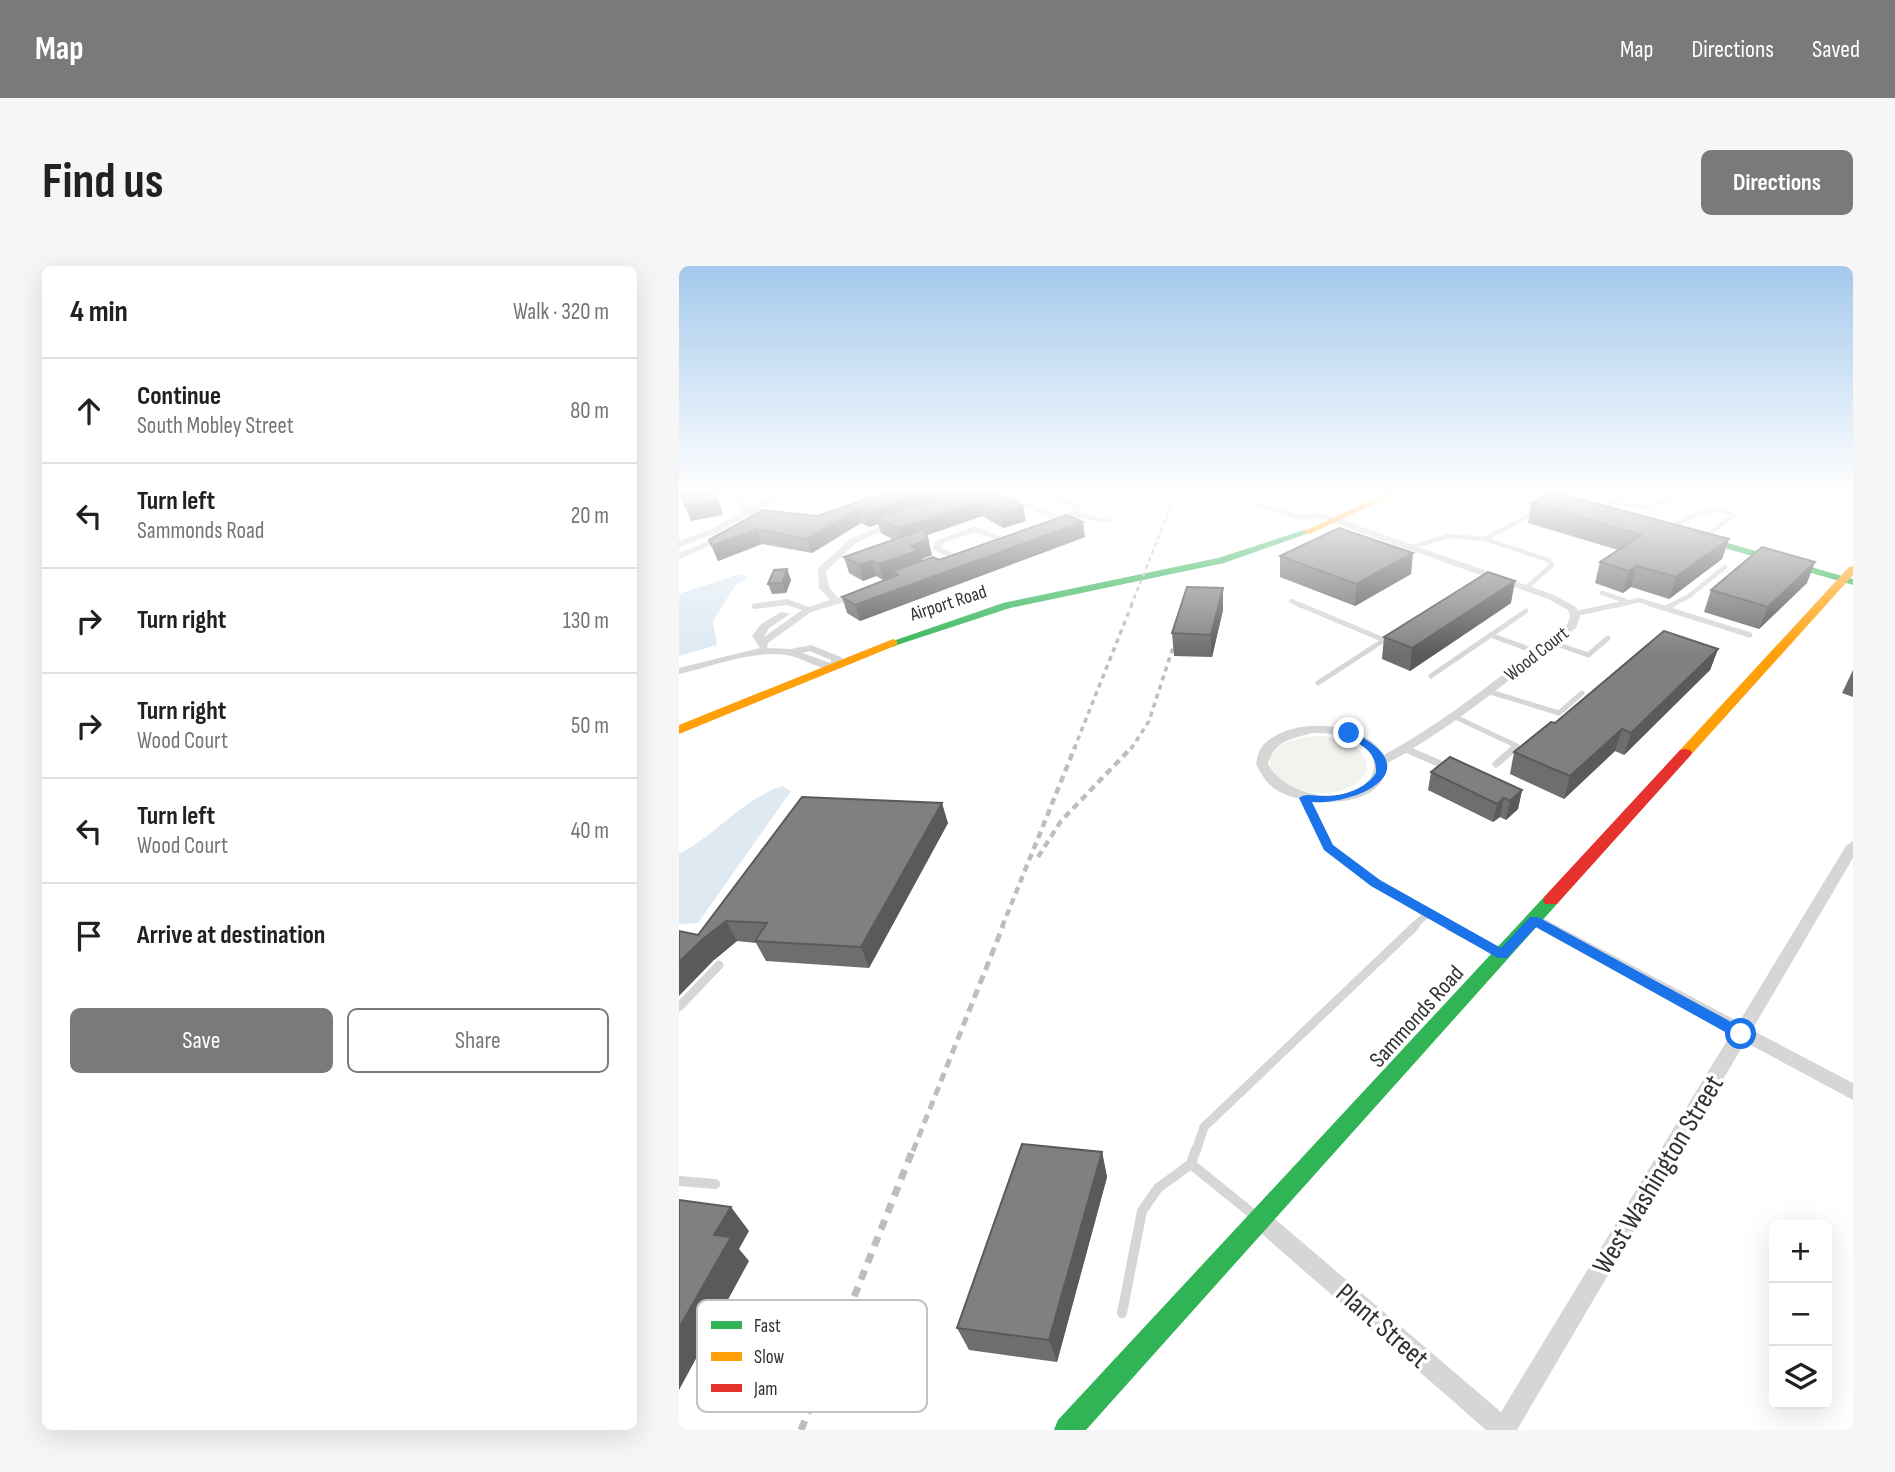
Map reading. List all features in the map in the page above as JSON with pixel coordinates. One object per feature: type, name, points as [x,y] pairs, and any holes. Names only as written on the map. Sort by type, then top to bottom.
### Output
[{"type":"street","points":[[679,556],[706,545]]},
{"type":"street","points":[[835,601],[821,577],[821,570],[848,545]]},
{"type":"street","points":[[938,545],[937,549],[955,558]]},
{"type":"street","name":"Airport Road","points":[[679,730],[963,618],[1010,604],[1219,561],[1271,545]]},
{"type":"street","name":"Wood Court","points":[[1382,761],[1406,749],[1453,716],[1572,626],[1574,614],[1564,602],[1526,588],[1483,577],[1407,545]]},
{"type":"street","points":[[1727,545],[1850,577]]},
{"type":"street","points":[[944,562],[969,553]]},
{"type":"street","name":"Sammonds Road","points":[[1068,1430],[1850,577]]},
{"type":"street","points":[[835,667],[837,659],[819,651],[811,648],[791,652],[764,642],[753,632],[757,626],[781,613],[872,590]]},
{"type":"street","points":[[755,606],[787,603],[803,609]]},
{"type":"street","points":[[679,671],[764,642],[794,626],[803,609]]},
{"type":"street","points":[[1311,729],[1349,733],[1376,750],[1382,761],[1381,773],[1374,783],[1361,792],[1335,799],[1305,798],[1286,792],[1271,783],[1263,772],[1261,760],[1266,748],[1277,739],[1311,729]]},
{"type":"street","name":"West Washington Street","points":[[1504,1430],[1853,846]]},
{"type":"street","points":[[1534,920],[1741,1034],[1853,1092]]},
{"type":"street","name":"Plant Street","points":[[1261,1220],[1504,1430]]},
{"type":"lane","points":[[1504,545],[1548,560],[1552,565],[1526,588]]},
{"type":"lane","points":[[1666,608],[1689,596],[1725,567]]},
{"type":"lane","points":[[1602,593],[1626,601]]},
{"type":"lane","points":[[1574,614],[1602,612],[1626,601],[1639,600],[1750,635]]},
{"type":"lane","points":[[1291,601],[1384,640]]},
{"type":"lane","points":[[1431,676],[1526,611]]},
{"type":"lane","points":[[1318,683],[1394,633]]},
{"type":"lane","points":[[1490,635],[1537,652]]},
{"type":"lane","points":[[1551,642],[1588,655],[1608,638]]},
{"type":"lane","points":[[1487,691],[1559,713],[1583,693]]},
{"type":"lane","points":[[1453,716],[1517,746],[1496,764]]},
{"type":"lane","points":[[1406,749],[1460,773]]},
{"type":"lane","points":[[1305,798],[1328,847],[1376,883],[1427,914],[1503,954]]},
{"type":"lane","points":[[1122,1313],[1142,1211],[1158,1188],[1191,1164],[1204,1127],[1427,914]]},
{"type":"lane","points":[[679,1006],[719,965]]},
{"type":"lane","points":[[1191,1164],[1261,1220]]},
{"type":"lane","points":[[679,1181],[715,1184]]},
{"type":"shaded area","points":[[740,574],[747,578],[735,586],[713,621],[717,645],[679,656],[679,594]]},
{"type":"shaded area","points":[[1322,736],[1345,741],[1358,749],[1366,761],[1367,769],[1362,778],[1345,789],[1313,793],[1290,787],[1271,771],[1270,761],[1278,747],[1295,739]]},
{"type":"shaded area","points":[[782,786],[791,791],[698,923],[679,924],[679,854],[754,800]]},
{"type":"building","points":[[877,545],[913,545],[919,550],[879,564],[872,561],[859,565],[844,557]]},
{"type":"building","points":[[981,545],[1019,545],[855,605],[842,597],[898,575],[892,571],[933,557],[939,560]]},
{"type":"building","points":[[1303,545],[1390,545],[1413,553],[1356,584],[1280,556]]},
{"type":"building","points":[[1625,545],[1720,545],[1676,577],[1637,566],[1629,571],[1600,562]]},
{"type":"building","points":[[1762,547],[1815,562],[1768,607],[1711,590]]},
{"type":"building","points":[[787,569],[782,583],[768,584],[774,570]]},
{"type":"building","points":[[1488,572],[1515,581],[1412,648],[1384,637]]},
{"type":"building","points":[[1187,587],[1223,588],[1211,635],[1172,633]]},
{"type":"building","points":[[1664,631],[1718,649],[1631,733],[1622,729],[1570,776],[1514,752],[1551,722],[1555,723]]},
{"type":"building","points":[[1450,757],[1522,790],[1510,801],[1504,798],[1497,804],[1431,772]]},
{"type":"building","points":[[802,797],[942,803],[861,947],[755,941],[767,923],[726,921],[679,962],[679,931],[698,935]]},
{"type":"building","points":[[1022,1144],[1102,1152],[1049,1340],[957,1328]]},
{"type":"building","points":[[679,1200],[731,1207],[714,1235],[731,1237],[679,1328]]},
{"type":"railway","points":[[1131,606],[1155,545]]},
{"type":"railway","points":[[1074,749],[1132,604]]},
{"type":"railway","points":[[1131,749],[1149,721],[1179,629]]},
{"type":"railway","points":[[1002,927],[1075,747]]},
{"type":"railway","points":[[1038,857],[1061,821],[1132,747]]},
{"type":"railway","points":[[913,1151],[1003,926]]},
{"type":"railway","points":[[853,1300],[913,1149]]},
{"type":"railway","points":[[801,1430],[808,1412]]},
{"type":"traffic: fast","points":[[893,643],[1007,605],[1220,561],[1267,545]]},
{"type":"traffic: fast","points":[[1725,545],[1853,582]]},
{"type":"traffic: fast","points":[[1068,1430],[1551,900]]},
{"type":"traffic: slow","points":[[1685,753],[1853,569]]},
{"type":"traffic: slow","points":[[679,730],[893,643]]},
{"type":"traffic: jam","points":[[1551,900],[1685,753]]},
{"type":"route","points":[[1349,733],[1365,740],[1376,750],[1382,761],[1381,773],[1374,783],[1361,792],[1325,800],[1305,798],[1328,847],[1376,883],[1427,914],[1503,954],[1534,920],[1741,1034]]}]
